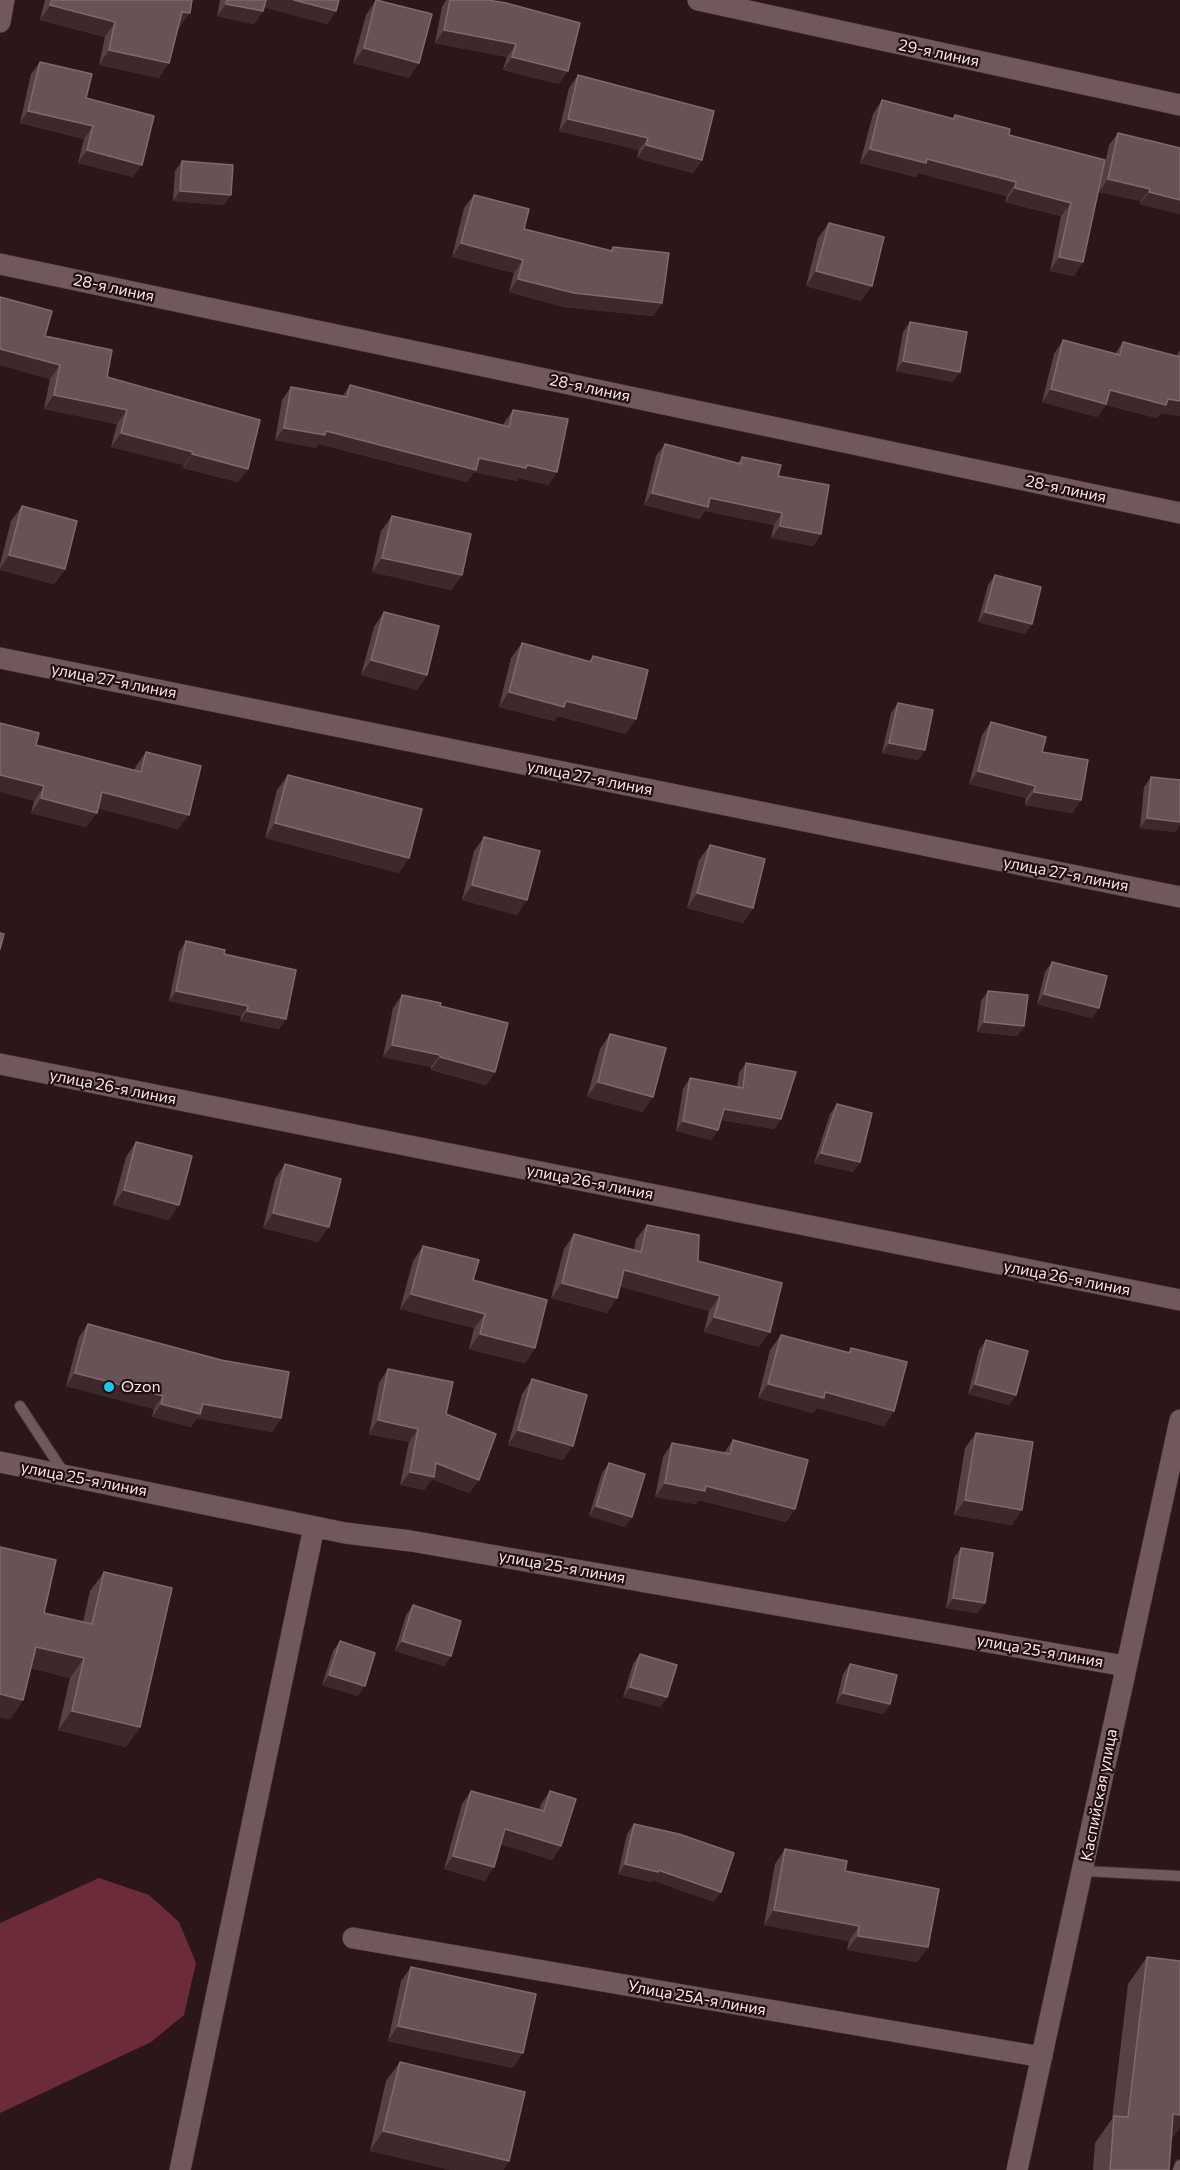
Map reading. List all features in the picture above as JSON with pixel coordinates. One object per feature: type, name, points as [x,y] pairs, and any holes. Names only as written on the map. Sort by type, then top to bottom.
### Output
[{"type":"street","points":[[0,22],[4,0]]},
{"type":"street","name":"29-я линия","points":[[698,0],[1180,105]]},
{"type":"street","name":"28-я линия","points":[[0,264],[1180,513]]},
{"type":"street","name":"улица 27-я линия","points":[[0,658],[1180,897]]},
{"type":"street","name":"улица 26-я линия","points":[[0,1064],[1180,1300]]},
{"type":"street","name":"Каспийская улица","points":[[1017,2170],[1180,1420]]},
{"type":"street","name":"улица 25-я линия","points":[[0,1462],[64,1473],[314,1527],[411,1541],[1125,1666]]},
{"type":"street","points":[[180,2170],[314,1527]]},
{"type":"street","name":"Улица 25А-я линия","points":[[353,1938],[1041,2058]]},
{"type":"lane","points":[[20,1406],[64,1473]]},
{"type":"lane","points":[[1083,1871],[1180,1876]]},
{"type":"lane","points":[[1178,2170],[1180,2165]]},
{"type":"shaded area","points":[[99,1878],[149,1895],[179,1922],[196,1963],[184,2015],[151,2042],[0,2113],[0,1923]]},
{"type":"building","points":[[52,0],[192,0],[190,13],[182,12],[169,63],[109,50],[115,22],[50,5]]},
{"type":"building","points":[[227,0],[266,0],[263,11],[226,4]]},
{"type":"building","points":[[294,0],[339,0],[336,11]]},
{"type":"building","points":[[376,0],[432,14],[419,63],[364,48]]},
{"type":"building","points":[[450,0],[488,0],[506,3],[580,23],[568,71],[512,57],[516,44],[444,30]]},
{"type":"building","points":[[40,62],[92,74],[86,98],[154,116],[142,165],[87,150],[93,126],[28,111]]},
{"type":"building","points":[[578,75],[714,111],[702,160],[646,145],[648,138],[568,119]]},
{"type":"building","points":[[882,100],[954,119],[955,115],[1010,129],[1009,135],[1105,160],[1083,262],[1059,257],[1071,203],[1015,188],[1016,182],[927,159],[926,163],[870,149]]},
{"type":"building","points":[[1118,133],[1180,148],[1180,200],[1149,192],[1150,189],[1108,179]]},
{"type":"building","points":[[182,161],[233,165],[231,195],[180,191]]},
{"type":"building","points":[[474,195],[529,209],[524,229],[612,251],[613,247],[669,253],[662,303],[574,293],[518,279],[523,260],[461,243]]},
{"type":"building","points":[[829,223],[884,237],[872,286],[816,271]]},
{"type":"building","points":[[0,297],[52,311],[45,336],[112,350],[107,377],[260,420],[248,469],[121,433],[127,410],[54,395],[60,365],[0,349]]},
{"type":"building","points":[[910,322],[967,332],[960,372],[903,361]]},
{"type":"building","points":[[1063,340],[1120,355],[1123,342],[1180,357],[1180,401],[1168,399],[1166,405],[1110,390],[1106,404],[1051,389]]},
{"type":"building","points":[[350,385],[509,427],[513,410],[568,419],[557,472],[479,458],[476,470],[326,431],[325,435],[284,428],[291,387],[347,397]]},
{"type":"building","points":[[665,444],[741,464],[742,457],[781,465],[778,476],[829,485],[821,534],[780,526],[782,513],[710,498],[708,507],[652,493]]},
{"type":"building","points":[[22,506],[77,521],[65,569],[9,555]]},
{"type":"building","points":[[392,516],[471,534],[462,575],[382,558]]},
{"type":"building","points":[[995,575],[1041,587],[1032,624],[985,612]]},
{"type":"building","points":[[384,612],[439,626],[427,675],[371,660]]},
{"type":"building","points":[[522,643],[591,662],[593,656],[648,670],[636,719],[566,701],[564,707],[509,692]]},
{"type":"building","points":[[898,703],[933,710],[925,750],[889,743]]},
{"type":"building","points":[[991,722],[1046,737],[1042,752],[1088,760],[1081,800],[1034,792],[1035,786],[978,771]]},
{"type":"building","points":[[0,723],[39,733],[36,745],[141,772],[146,752],[201,766],[189,815],[102,792],[97,813],[41,798],[44,786],[0,775]]},
{"type":"building","points":[[288,775],[422,809],[409,858],[275,823]]},
{"type":"building","points":[[1151,777],[1180,780],[1180,822],[1147,818]]},
{"type":"building","points":[[484,837],[540,851],[527,900],[472,885]]},
{"type":"building","points":[[710,845],[765,859],[753,908],[697,893]]},
{"type":"building","points":[[0,933],[4,934],[0,949]]},
{"type":"building","points":[[186,941],[225,950],[224,954],[296,970],[286,1019],[247,1011],[248,1006],[176,991]]},
{"type":"building","points":[[1052,962],[1107,976],[1099,1008],[1044,994]]},
{"type":"building","points":[[988,991],[1028,995],[1024,1026],[984,1022]]},
{"type":"building","points":[[402,995],[441,1003],[440,1006],[508,1023],[495,1072],[440,1057],[440,1055],[392,1045]]},
{"type":"building","points":[[610,1034],[666,1048],[653,1097],[598,1082]]},
{"type":"building","points":[[746,1063],[796,1072],[781,1119],[724,1109],[718,1130],[683,1121],[690,1078],[743,1088]]},
{"type":"building","points":[[837,1104],[872,1113],[860,1162],[821,1153]]},
{"type":"building","points":[[136,1142],[192,1156],[179,1205],[124,1190]]},
{"type":"building","points":[[285,1164],[341,1179],[329,1227],[273,1213]]},
{"type":"building","points":[[647,1225],[699,1235],[698,1261],[782,1283],[770,1332],[714,1317],[720,1296],[624,1270],[617,1298],[562,1283],[574,1234],[641,1252]]},
{"type":"building","points":[[423,1246],[479,1260],[473,1280],[547,1300],[535,1348],[480,1334],[485,1314],[411,1294]]},
{"type":"building","points":[[88,1324],[221,1360],[289,1372],[281,1418],[203,1404],[200,1414],[161,1404],[163,1396],[75,1373]]},
{"type":"building","points":[[781,1335],[850,1353],[851,1348],[907,1362],[894,1411],[825,1392],[824,1398],[768,1384]]},
{"type":"building","points":[[986,1340],[1028,1351],[1016,1395],[975,1384]]},
{"type":"building","points":[[388,1369],[453,1382],[446,1414],[496,1434],[479,1480],[436,1463],[434,1477],[410,1472],[418,1429],[378,1420]]},
{"type":"building","points":[[532,1379],[587,1395],[573,1446],[518,1430]]},
{"type":"building","points":[[976,1433],[1033,1442],[1022,1510],[965,1500]]},
{"type":"building","points":[[733,1440],[808,1460],[795,1509],[706,1486],[705,1491],[665,1483],[672,1443],[730,1454]]},
{"type":"building","points":[[609,1463],[645,1474],[632,1517],[596,1506]]},
{"type":"building","points":[[0,1547],[56,1560],[44,1613],[92,1624],[104,1572],[172,1588],[140,1727],[72,1711],[84,1658],[36,1647],[23,1700],[0,1694]]},
{"type":"building","points":[[961,1548],[993,1553],[985,1603],[953,1598]]},
{"type":"building","points":[[413,1605],[461,1621],[451,1656],[402,1641]]},
{"type":"building","points":[[340,1641],[375,1653],[365,1686],[329,1675]]},
{"type":"building","points":[[640,1654],[677,1665],[667,1697],[630,1687]]},
{"type":"building","points":[[850,1664],[897,1675],[890,1704],[843,1693]]},
{"type":"building","points":[[471,1791],[544,1811],[550,1791],[576,1799],[561,1846],[505,1829],[494,1867],[453,1856]]},
{"type":"building","points":[[634,1824],[679,1834],[734,1853],[721,1892],[658,1870],[658,1872],[625,1864]]},
{"type":"building","points":[[785,1849],[847,1861],[845,1871],[939,1889],[928,1947],[858,1936],[859,1926],[774,1910]]},
{"type":"building","points":[[1147,1957],[1180,1961],[1180,2115],[1173,2114],[1169,2170],[1110,2170],[1114,2116],[1128,2117]]},
{"type":"building","points":[[411,1967],[536,1994],[523,2053],[398,2026]]},
{"type":"building","points":[[400,2062],[525,2092],[509,2161],[383,2131]]},
{"type":"place","name":"Ozon","points":[[109,1387]]}]
